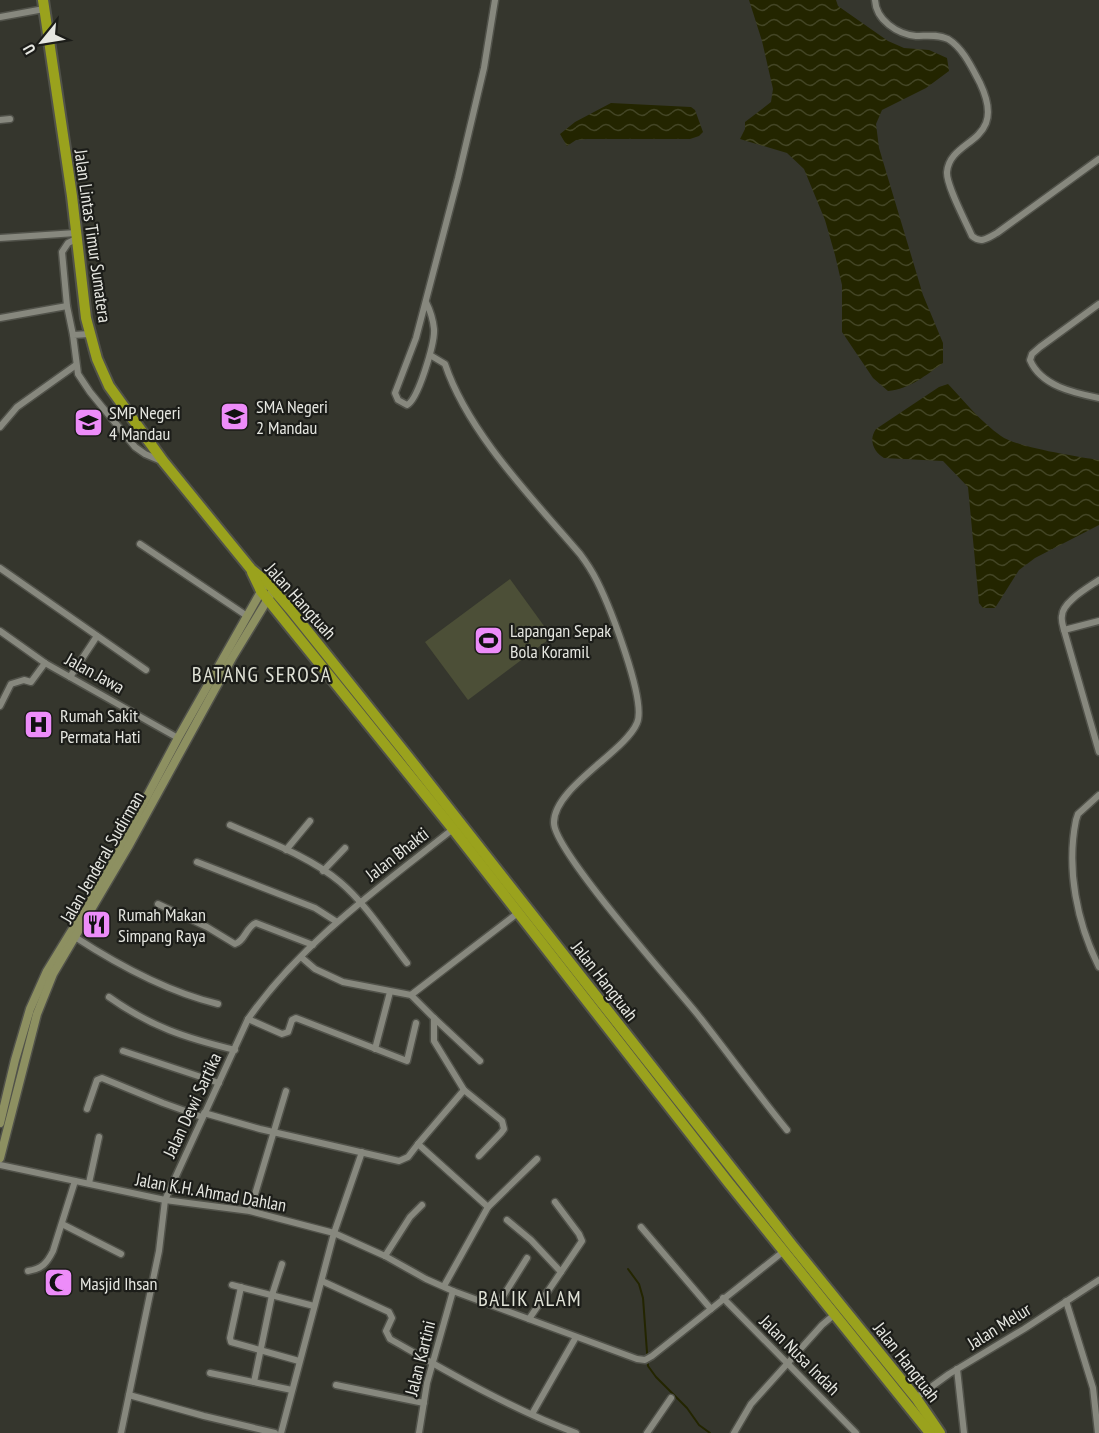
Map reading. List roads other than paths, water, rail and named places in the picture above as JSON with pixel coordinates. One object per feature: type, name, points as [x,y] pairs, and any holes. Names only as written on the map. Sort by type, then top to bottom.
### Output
[{"type":"highway","name":"Jalan Lintas Timur Sumatera","points":[[44,5],[86,318],[97,360],[108,386],[163,461],[251,569]]},
{"type":"highway","name":"Jalan Hangtuah","points":[[251,569],[747,1197],[784,1251],[930,1433]]},
{"type":"highway","name":"Jalan Hangtuah","points":[[402,758],[453,829],[519,912],[747,1197],[916,1398],[940,1433]]},
{"type":"street","points":[[426,302],[431,312],[434,331],[430,356],[411,404],[401,403],[395,393],[416,338],[426,302],[473,115],[495,0]]},
{"type":"street","points":[[875,0],[875,8],[883,19],[896,30],[915,36],[931,35],[946,38],[958,46],[980,83],[989,106],[987,118],[982,130],[968,145],[954,155],[949,162],[947,173],[972,236],[977,240],[984,240],[997,233],[1099,159]]},
{"type":"street","points":[[0,17],[44,5]]},
{"type":"street","points":[[0,120],[10,119]]},
{"type":"street","points":[[0,238],[76,236]]},
{"type":"street","points":[[76,236],[63,252],[67,306],[78,374],[135,447],[163,461]]},
{"type":"street","points":[[1099,304],[1040,347],[1032,354],[1030,360],[1038,373],[1055,385],[1099,398]]},
{"type":"street","points":[[0,318],[67,306]]},
{"type":"street","points":[[73,335],[89,334]]},
{"type":"street","points":[[430,356],[445,364],[466,411],[501,460],[590,567],[605,599],[634,681],[640,713],[636,728],[582,778],[561,803],[554,821],[555,830],[577,865],[618,919],[718,1040],[787,1130]]},
{"type":"street","points":[[0,427],[17,407],[76,365]]},
{"type":"street","points":[[140,544],[247,616]]},
{"type":"street","points":[[0,568],[146,670]]},
{"type":"street","points":[[1099,580],[1077,595],[1061,614],[1099,752]]},
{"type":"street","name":"Jalan Jenderal Sudirman","points":[[0,1123],[15,1060],[53,974],[128,847],[247,616],[267,590]]},
{"type":"street","name":"Jalan Jenderal Sudirman","points":[[0,1158],[30,1025],[30,1009],[47,971],[102,881],[178,738],[200,710],[267,590]]},
{"type":"street","points":[[1064,630],[1099,621]]},
{"type":"street","name":"Jalan Jawa","points":[[0,631],[45,663],[178,738]]},
{"type":"street","points":[[70,677],[97,636]]},
{"type":"street","points":[[0,706],[11,684],[24,680],[31,682],[45,663]]},
{"type":"street","points":[[1099,795],[1078,814],[1072,861],[1082,926],[1099,968]]},
{"type":"street","points":[[286,850],[310,820]]},
{"type":"street","points":[[230,825],[286,850],[339,881],[360,902],[407,963]]},
{"type":"street","name":"Jalan Bhakti","points":[[360,902],[453,829]]},
{"type":"street","points":[[323,871],[345,848]]},
{"type":"street","points":[[197,862],[315,908],[337,922]]},
{"type":"street","name":"Jalan Dewi Sartika","points":[[121,1433],[159,1251],[165,1200],[203,1115],[248,1019],[264,997],[312,945],[360,902]]},
{"type":"street","points":[[158,904],[207,927],[235,944],[241,942],[249,928],[256,923],[312,945]]},
{"type":"street","points":[[411,995],[519,912]]},
{"type":"street","points":[[75,937],[120,965],[191,996],[218,1004]]},
{"type":"street","points":[[300,957],[315,969],[334,978],[364,987],[411,995],[480,1061]]},
{"type":"street","points":[[375,1049],[390,992]]},
{"type":"street","points":[[110,997],[135,1016],[187,1038],[235,1050]]},
{"type":"street","points":[[248,1019],[282,1034],[288,1032],[292,1020],[296,1018],[408,1060],[416,1023]]},
{"type":"street","points":[[434,1018],[434,1041],[464,1090],[504,1125],[501,1133],[479,1156]]},
{"type":"street","points":[[123,1051],[219,1083]]},
{"type":"street","points":[[87,1109],[97,1080],[102,1078],[203,1115],[402,1162],[408,1158],[464,1090]]},
{"type":"street","points":[[250,1211],[286,1091]]},
{"type":"street","points":[[89,1183],[99,1137]]},
{"type":"street","points":[[418,1144],[488,1207]]},
{"type":"street","points":[[281,1433],[334,1233],[362,1152]]},
{"type":"street","points":[[444,1286],[488,1207],[537,1159]]},
{"type":"street","name":"Jalan K.H. Ahmad Dahlan","points":[[0,1165],[165,1200],[250,1211],[334,1233],[385,1256],[426,1279],[637,1359],[645,1360],[652,1356],[711,1309]]},
{"type":"street","points":[[28,1271],[38,1269],[48,1261],[75,1181]]},
{"type":"street","points":[[529,1319],[582,1241],[555,1203]]},
{"type":"street","points":[[385,1256],[410,1217],[422,1205]]},
{"type":"street","points":[[507,1220],[531,1240],[561,1272]]},
{"type":"street","points":[[62,1224],[121,1254]]},
{"type":"street","points":[[641,1227],[711,1309],[784,1251]]},
{"type":"street","points":[[497,1306],[527,1258]]},
{"type":"street","points":[[254,1382],[272,1295],[282,1264]]},
{"type":"street","name":"Jalan Melur","points":[[916,1398],[957,1369],[1099,1280]]},
{"type":"street","points":[[322,1281],[389,1312],[392,1318],[386,1331],[390,1339],[433,1364],[532,1414],[576,1433]]},
{"type":"street","points":[[232,1285],[314,1306]]},
{"type":"street","points":[[241,1287],[230,1341],[233,1344],[299,1361]]},
{"type":"street","name":"Jalan Kartini","points":[[419,1433],[433,1364],[453,1290]]},
{"type":"street","name":"Jalan Nusa Indah","points":[[723,1298],[856,1433]]},
{"type":"street","points":[[1066,1301],[1093,1388],[1098,1433]]},
{"type":"street","points":[[734,1433],[752,1404],[835,1314]]},
{"type":"street","points":[[532,1414],[576,1337]]},
{"type":"street","points":[[957,1369],[964,1433]]},
{"type":"street","points":[[210,1373],[292,1390]]},
{"type":"street","points":[[336,1385],[424,1403]]},
{"type":"street","points":[[129,1395],[275,1433]]},
{"type":"street","points":[[647,1433],[671,1398]]},
{"type":"water","points":[[749,0],[836,0],[838,6],[888,41],[904,48],[929,50],[947,58],[949,71],[926,88],[882,110],[876,124],[879,148],[923,295],[943,343],[943,363],[917,381],[896,390],[888,391],[873,378],[842,332],[842,285],[825,220],[804,169],[787,153],[740,139],[745,129],[745,122],[771,102],[773,89],[762,41]]},
{"type":"water","points":[[611,103],[691,107],[695,110],[703,132],[690,139],[587,139],[576,140],[567,146],[560,134],[575,122]]},
{"type":"water","points":[[948,384],[1001,436],[1020,444],[1048,451],[1099,460],[1099,525],[1035,558],[1019,570],[995,608],[983,608],[979,603],[968,487],[943,461],[884,458],[877,452],[872,441],[876,429],[939,387]]},
{"type":"waterway","points":[[628,1269],[639,1284],[643,1298],[648,1366],[687,1408],[699,1425],[710,1433]]},
{"type":"place","name":"SMA Negeri 2 Mandau","points":[[235,416]]},
{"type":"place","name":"SMP Negeri 4 Mandau","points":[[88,422]]},
{"type":"place","name":"Lapangan Sepak Bola Koramil","points":[[489,640]]},
{"type":"place","name":"Rumah Sakit Permata Hati","points":[[39,725]]},
{"type":"place","name":"Rumah Makan Simpang Raya","points":[[97,924]]},
{"type":"place","name":"Masjid Ihsan","points":[[59,1283]]},
{"type":"district","name":"BATANG SEROSA","points":[[262,674]]},
{"type":"district","name":"BALIK ALAM","points":[[530,1298]]}]
